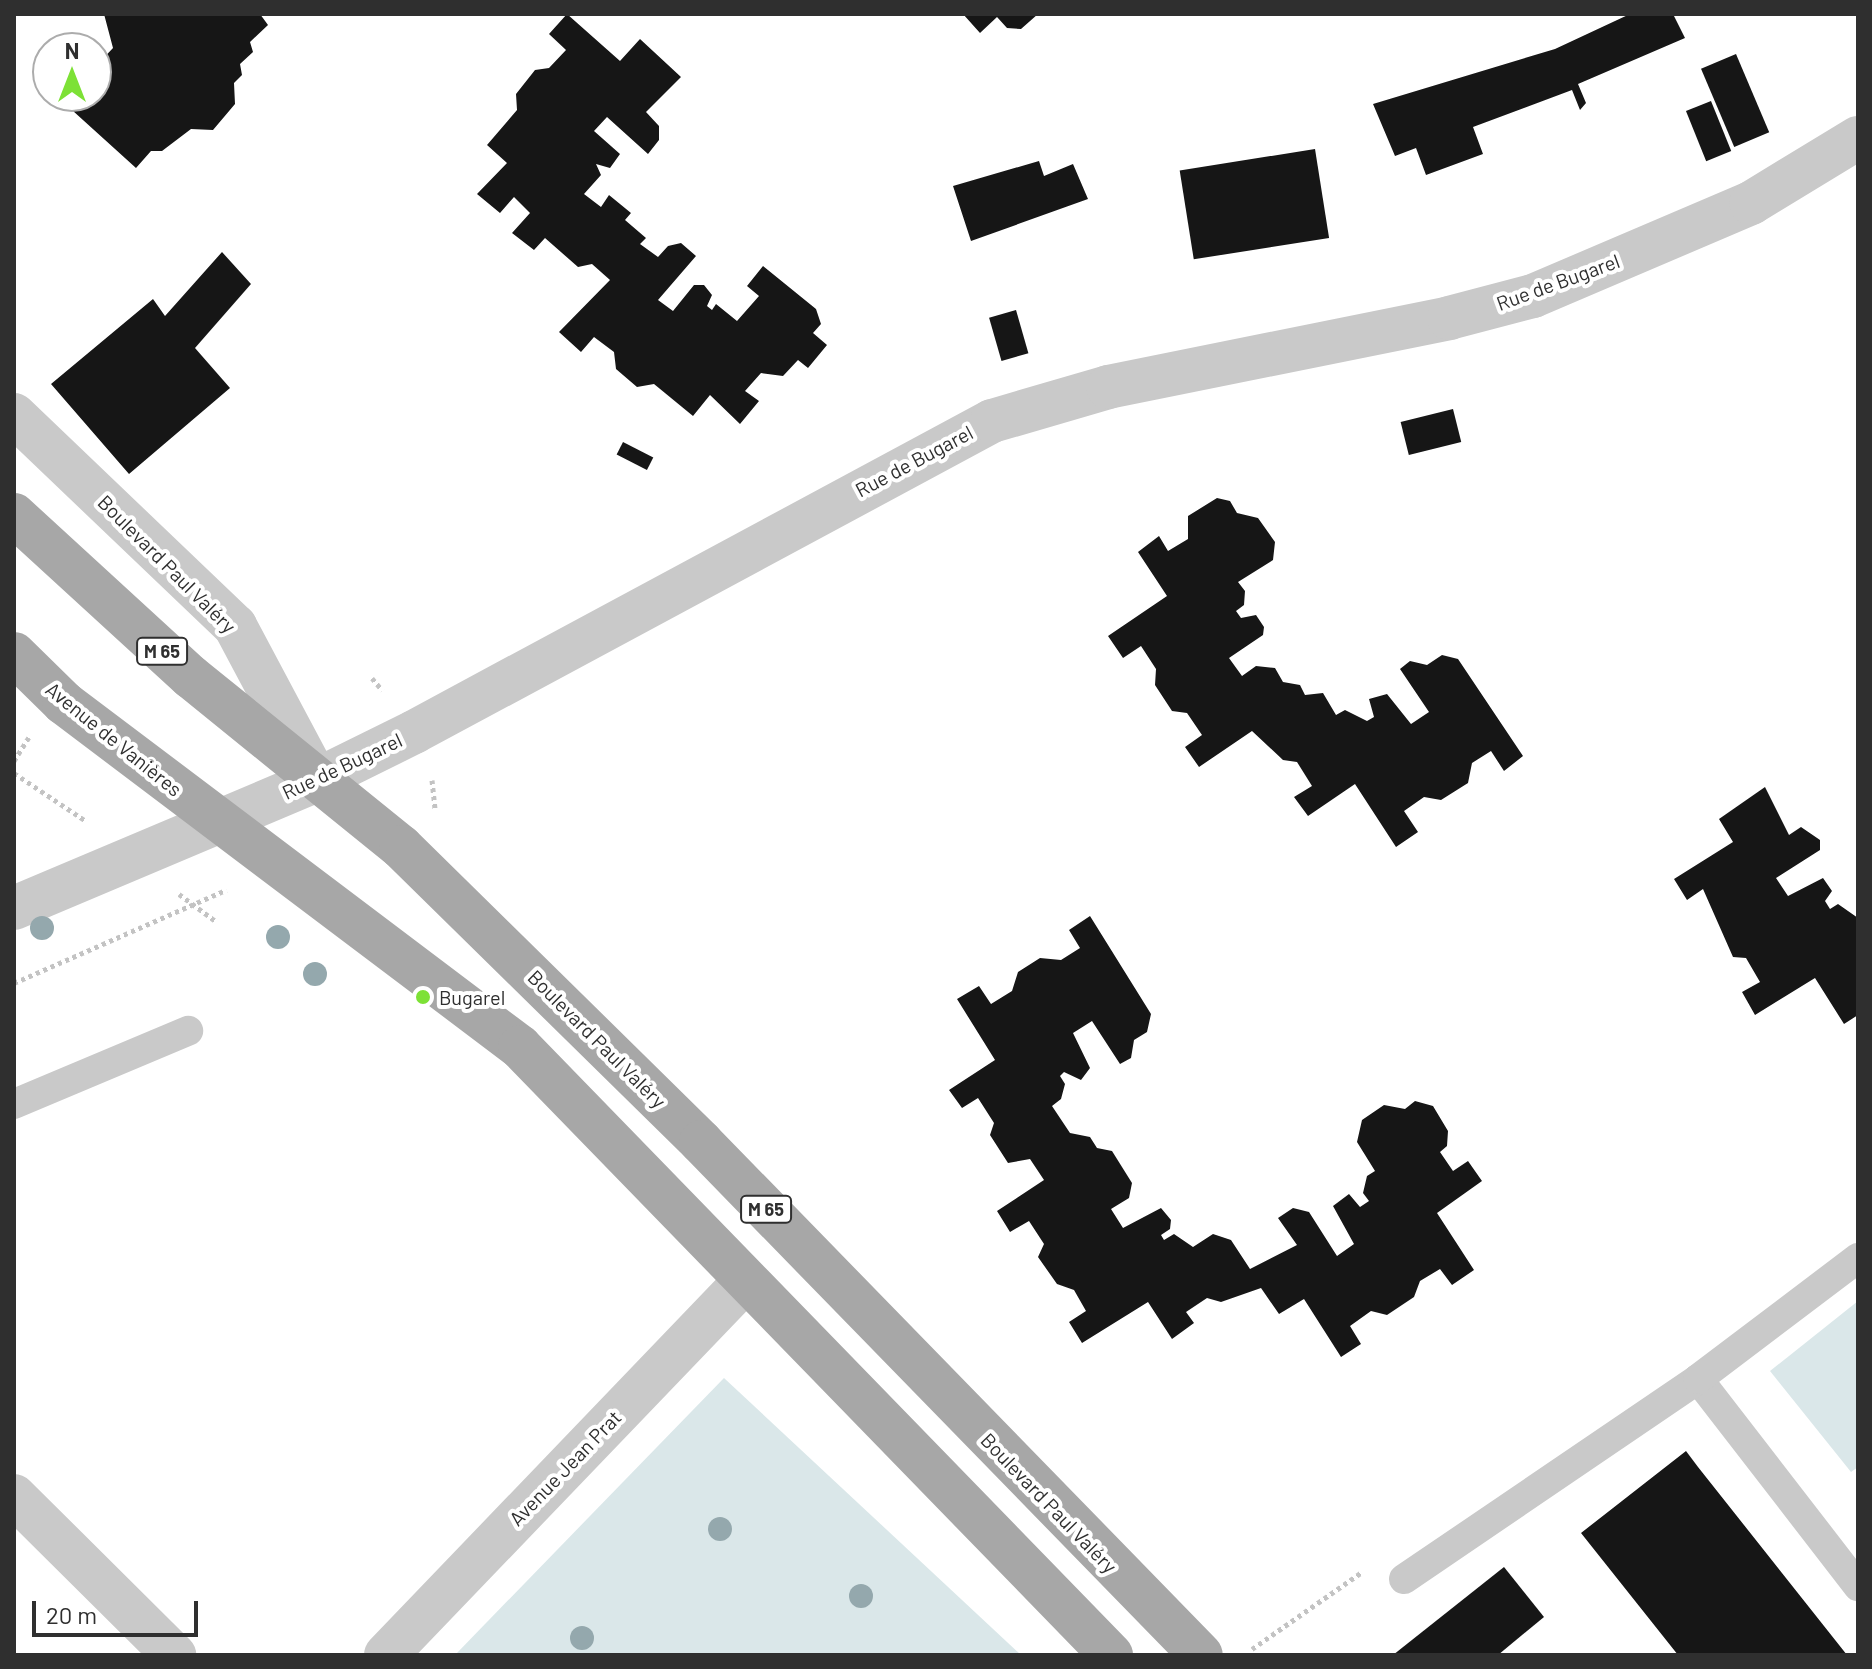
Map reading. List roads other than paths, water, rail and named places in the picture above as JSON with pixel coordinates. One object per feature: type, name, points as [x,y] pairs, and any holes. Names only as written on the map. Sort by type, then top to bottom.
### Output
[{"type":"main road","name":"M 65","points":[[14,515],[191,677],[317,780]]},
{"type":"main road","name":"Avenue de Vanières","points":[[14,654],[64,703],[218,821]]},
{"type":"main road","name":"Boulevard Paul Valéry","points":[[317,780],[401,847],[701,1142],[1201,1655]]},
{"type":"main road","points":[[218,821],[520,1047],[1111,1655]]},
{"type":"street","name":"Rue de Bugarel","points":[[14,908],[317,780],[992,421],[1108,387],[1449,318],[1533,296],[1751,203],[1858,138]]},
{"type":"street","name":"Boulevard Paul Valéry","points":[[14,415],[235,626],[317,780]]},
{"type":"street","name":"Avenue Jean Prat","points":[[386,1655],[745,1281]]},
{"type":"street","points":[[14,1496],[174,1655]]},
{"type":"lane","points":[[14,1104],[188,1031]]},
{"type":"lane","points":[[1404,1579],[1698,1379],[1858,1258]]},
{"type":"lane","points":[[1698,1379],[1858,1586]]},
{"type":"place","name":"Bugarel","points":[[423,997]]}]
